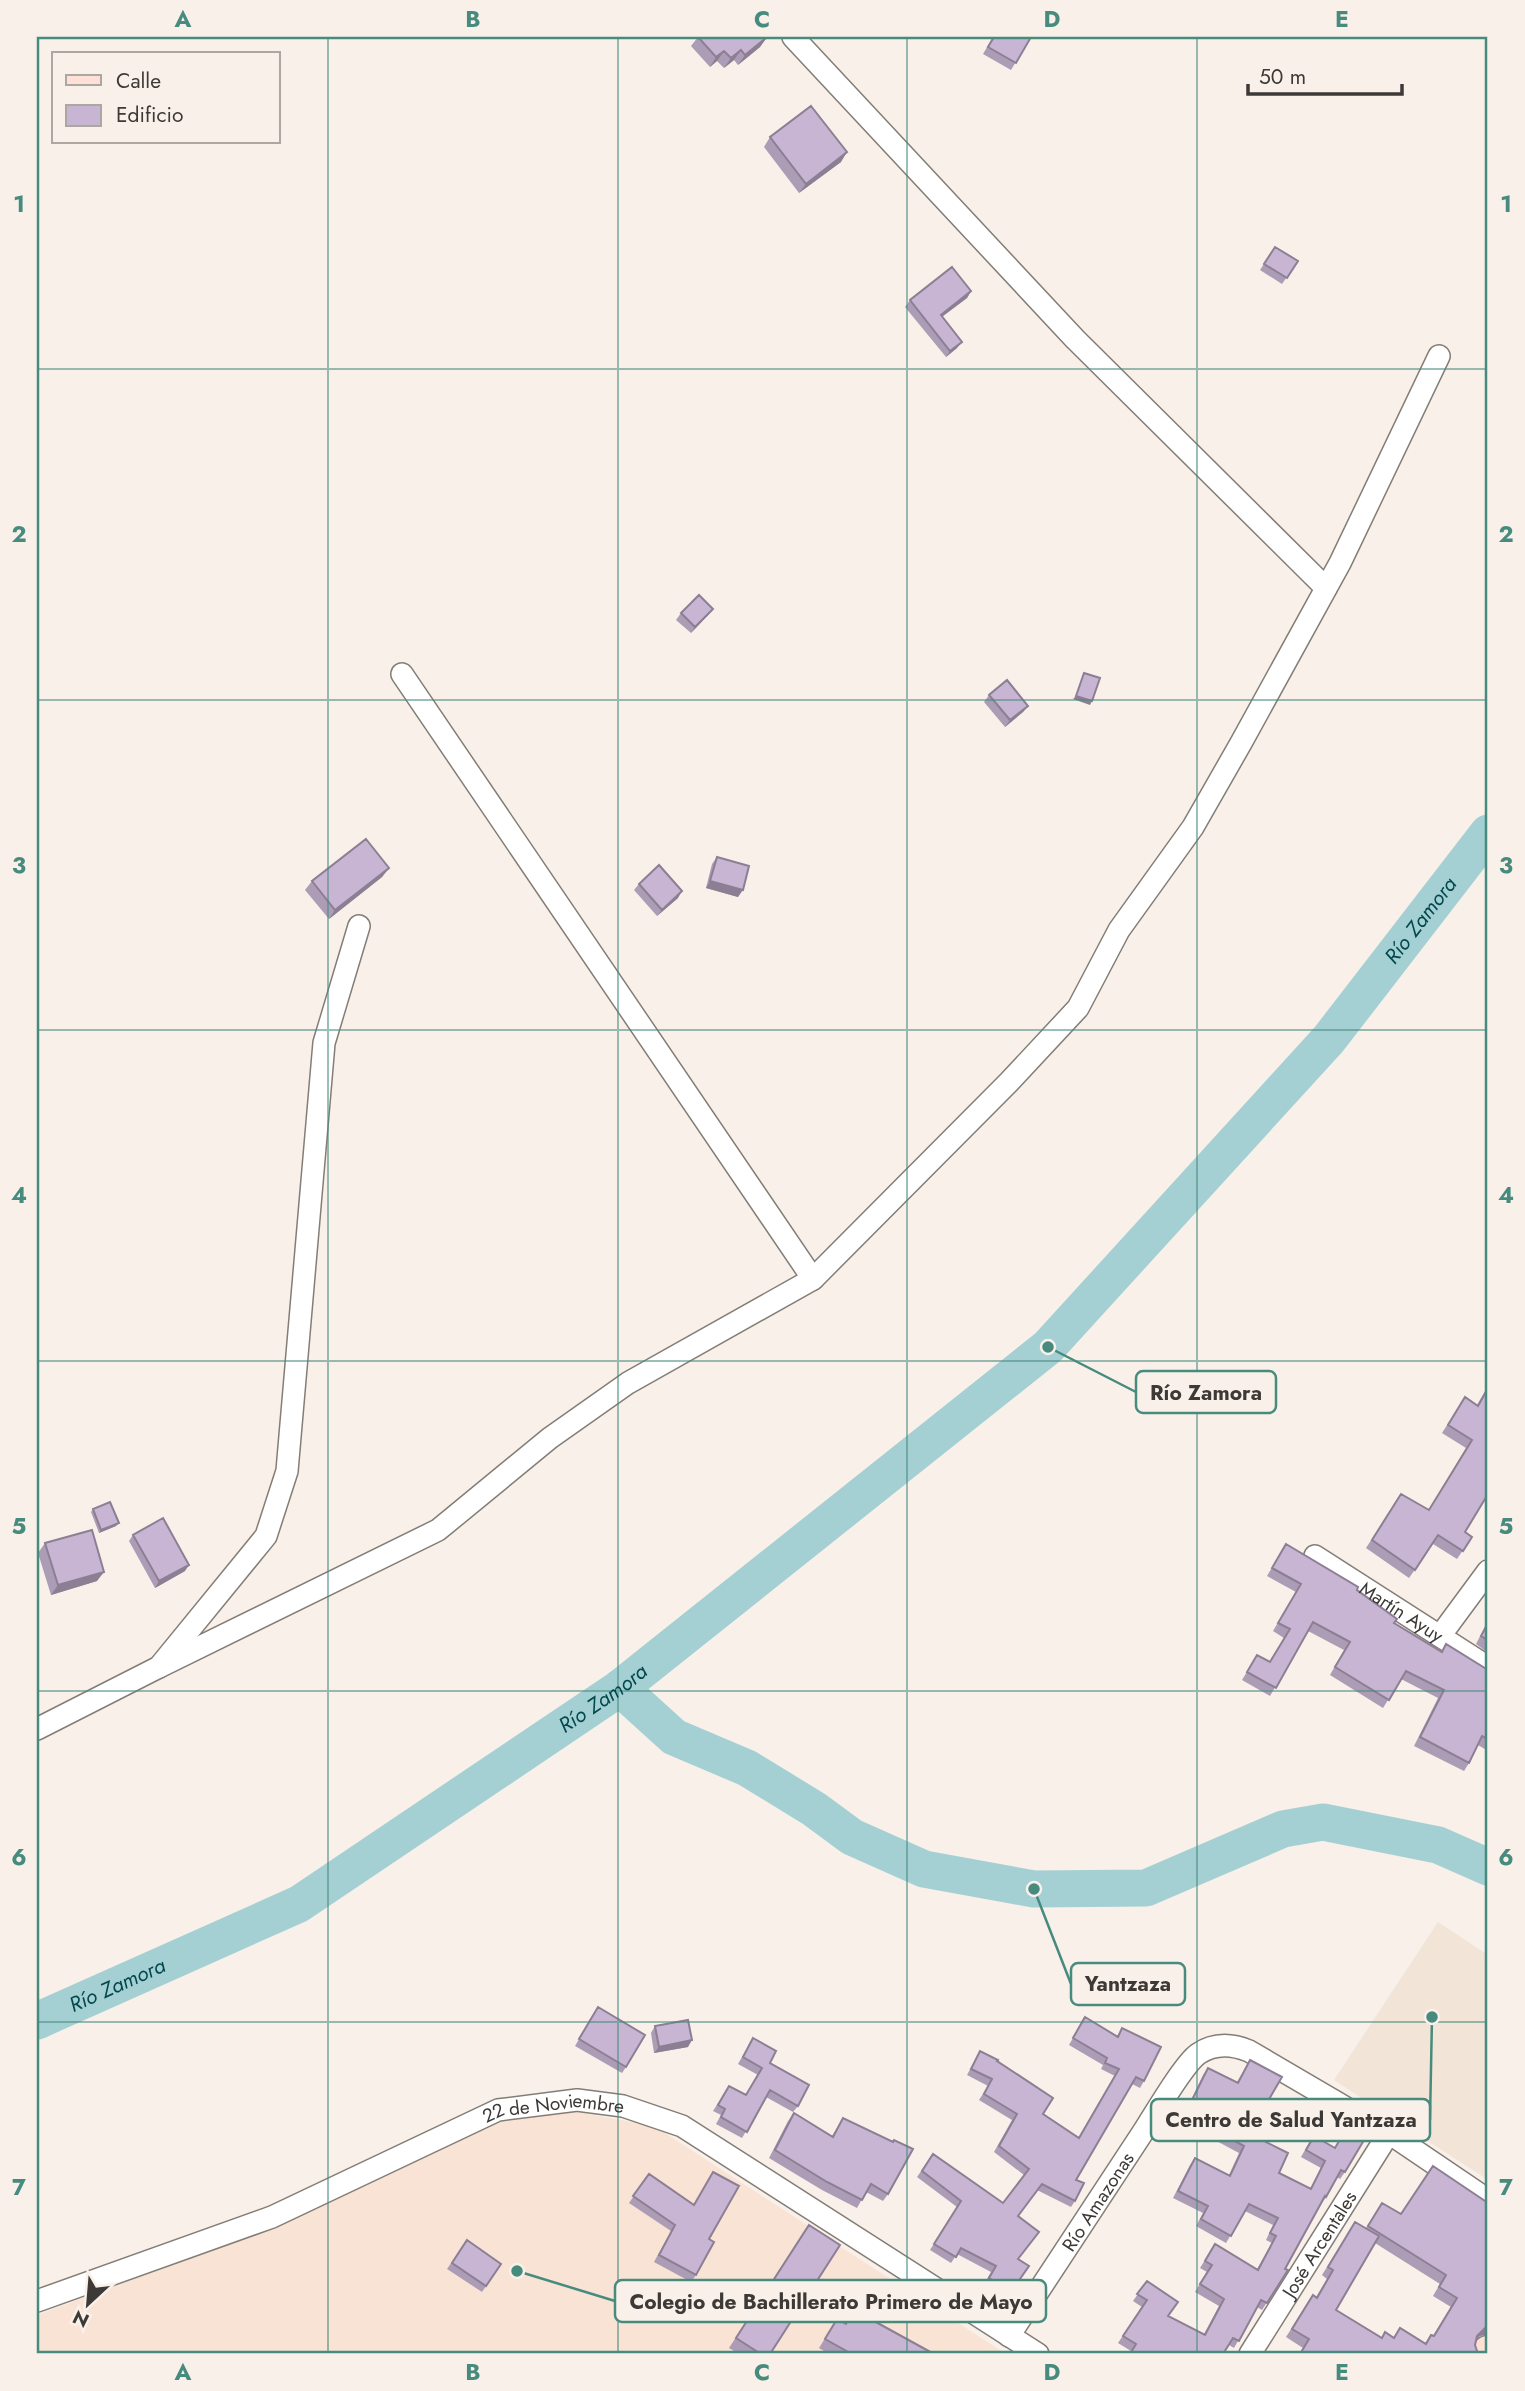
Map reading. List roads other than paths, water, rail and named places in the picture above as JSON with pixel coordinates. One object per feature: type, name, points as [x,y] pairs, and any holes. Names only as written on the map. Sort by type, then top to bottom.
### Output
[{"type":"street","points":[[793,37],[1074,339],[1326,588]]},
{"type":"street","points":[[37,1729],[438,1530],[550,1437],[628,1383],[813,1279],[1009,1082],[1078,1008],[1119,930],[1193,827],[1326,588],[1439,356]]},
{"type":"street","points":[[402,674],[813,1279]]},
{"type":"street","points":[[159,1667],[266,1536],[288,1471],[324,1043],[359,926]]},
{"type":"street","name":"Martín Ayuy","points":[[1315,1556],[1488,1667]]},
{"type":"street","points":[[1440,1636],[1488,1571]]},
{"type":"street","name":"Río Amazonas","points":[[1009,2336],[1163,2101],[1195,2056],[1208,2048],[1237,2046],[1249,2051],[1389,2133]]},
{"type":"street","name":"22 de Noviembre","points":[[37,2301],[272,2217],[498,2110],[577,2100],[623,2106],[682,2126],[1038,2354]]},
{"type":"street","points":[[1389,2133],[1488,2200]]},
{"type":"street","name":"José Arcentales","points":[[1250,2354],[1389,2133]]},
{"type":"waterway","name":"Río Zamora","points":[[37,2021],[299,1904],[620,1688],[1048,1347],[1329,1039],[1488,833]]},
{"type":"waterway","points":[[620,1688],[674,1737],[747,1768],[814,1809],[852,1837],[924,1869],[1034,1889],[1146,1888],[1283,1829],[1323,1822],[1438,1845],[1488,1867]]},
{"type":"place","name":"Río Zamora","points":[[1048,1347]]},
{"type":"place","name":"Yantzaza","points":[[1034,1889]]},
{"type":"place","name":"Centro de Salud Yantzaza","points":[[1432,2017]]},
{"type":"place","name":"Colegio de Bachillerato Primero de Mayo","points":[[517,2271]]}]
